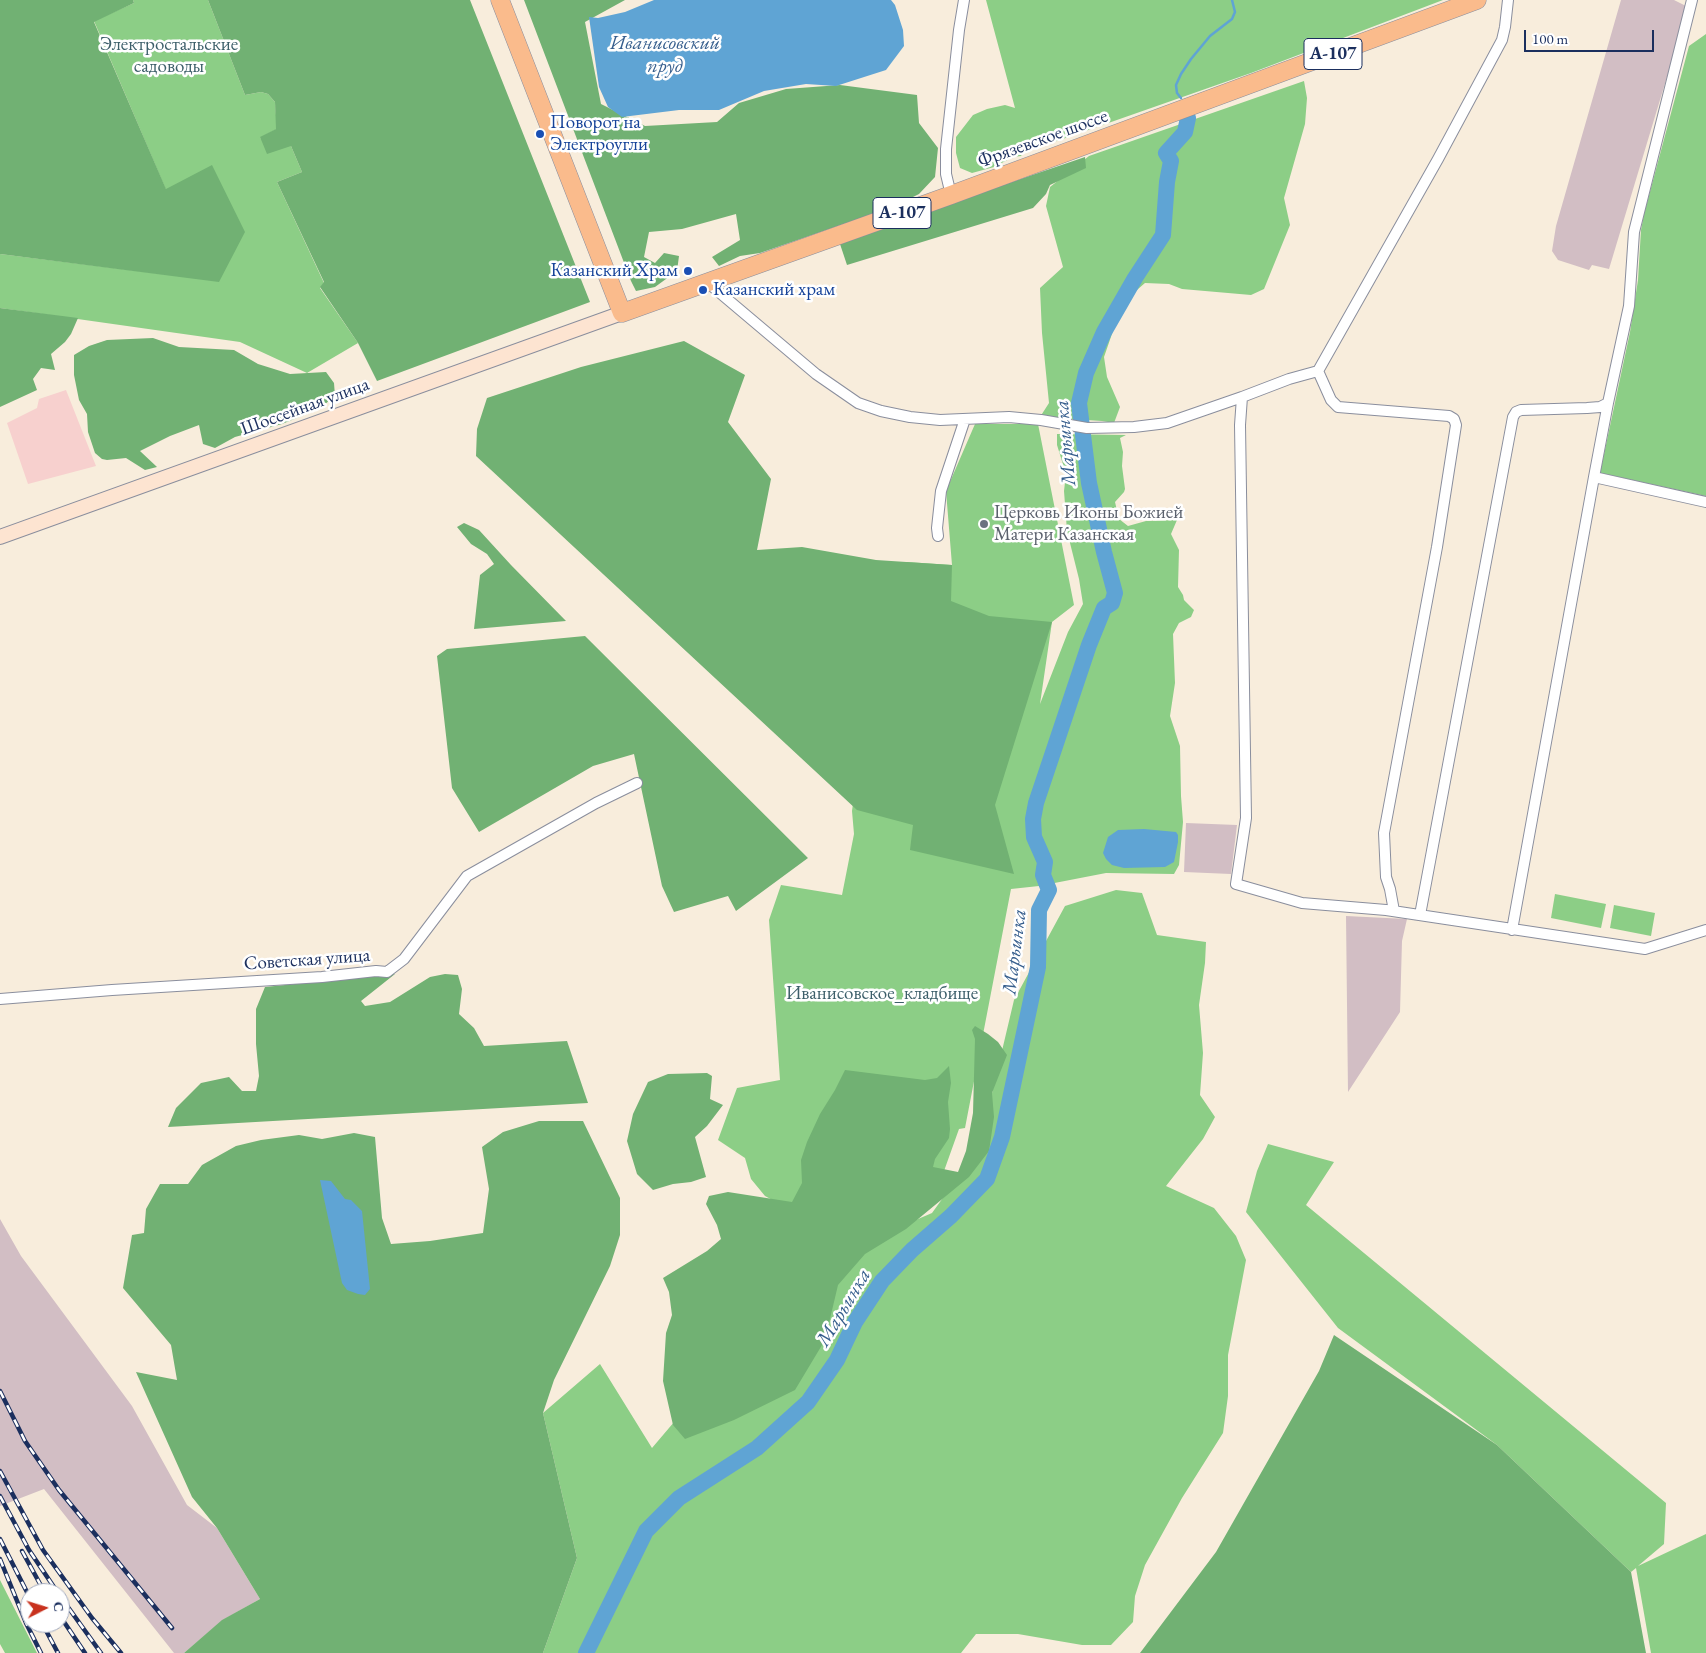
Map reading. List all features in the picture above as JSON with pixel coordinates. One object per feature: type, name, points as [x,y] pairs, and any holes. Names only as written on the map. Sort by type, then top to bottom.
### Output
[{"type":"highway","points":[[500,0],[622,313]]},
{"type":"highway","name":"Фрязевское шоссе","points":[[622,313],[951,195],[1476,0]]},
{"type":"street","points":[[951,195],[946,174],[946,149],[964,0]]},
{"type":"street","points":[[707,282],[816,374],[858,403],[910,417],[940,420],[1009,417],[1082,427],[1134,427],[1167,422],[1289,379],[1318,371],[1434,167],[1502,40],[1508,0]]},
{"type":"street","points":[[1512,930],[1594,477],[1608,403],[1630,306],[1634,232],[1692,0]]},
{"type":"street","name":"Шоссейная улица","points":[[0,537],[622,313]]},
{"type":"street","points":[[1318,371],[1331,400],[1338,407],[1449,416],[1456,425],[1428,602],[1384,833],[1386,878],[1394,911]]},
{"type":"street","points":[[1242,397],[1240,425],[1246,818],[1236,884],[1302,903],[1394,911],[1645,949],[1706,930]]},
{"type":"street","points":[[1420,915],[1513,417],[1516,412],[1521,410],[1600,407],[1608,403]]},
{"type":"street","points":[[938,536],[937,528],[941,491],[965,419]]},
{"type":"street","points":[[1594,477],[1706,502]]},
{"type":"street","name":"Советская улица","points":[[0,998],[322,977],[376,971],[387,972],[404,959],[467,876],[596,802],[637,783]]},
{"type":"shaded area","points":[[1621,0],[1674,0],[1688,7],[1609,269],[1592,265],[1589,270],[1558,260],[1552,251],[1556,226]]},
{"type":"shaded area","points":[[66,390],[96,466],[28,484],[7,423],[37,408],[39,399]]},
{"type":"shaded area","points":[[1186,823],[1237,825],[1231,874],[1184,872]]},
{"type":"shaded area","points":[[1346,916],[1407,919],[1402,941],[1400,1012],[1348,1092]]},
{"type":"shaded area","points":[[0,1219],[21,1256],[132,1406],[187,1505],[217,1528],[260,1599],[223,1620],[184,1653],[174,1653],[44,1489],[0,1506]]},
{"type":"green space","points":[[0,0],[133,0],[134,3],[94,22],[166,189],[212,165],[245,232],[219,282],[0,254]]},
{"type":"green space","name":"Электростальские садоводы","points":[[133,0],[208,0],[245,95],[261,92],[268,94],[275,102],[277,129],[260,138],[291,146],[302,172],[277,182],[324,283],[320,288],[358,343],[307,373],[240,342],[0,308],[0,254],[219,281],[166,190],[94,21],[134,3]]},
{"type":"green space","points":[[208,0],[470,0],[590,302],[377,381],[358,343],[320,287],[324,282],[277,182],[302,172],[291,146],[267,154],[260,137],[276,129],[275,102],[268,94],[261,92],[245,95]]},
{"type":"green space","points":[[524,0],[625,0],[585,22],[601,104],[645,126],[717,122],[739,103],[786,89],[840,85],[917,95],[919,123],[938,148],[935,177],[919,194],[893,207],[760,253],[740,256],[719,266],[712,257],[740,240],[736,214],[682,229],[649,232],[644,257],[655,263],[664,253],[679,256],[677,271],[655,287],[636,291]]},
{"type":"green space","points":[[986,0],[1443,0],[1251,73],[1037,148],[1026,148],[1021,156],[1013,157],[994,167],[972,173],[960,168],[956,153],[956,137],[973,115],[987,109],[1005,105],[1015,108]]},
{"type":"green space","points":[[1706,34],[1706,496],[1600,473],[1630,332],[1638,280],[1641,230],[1644,214],[1689,46]]},
{"type":"green space","points":[[1304,81],[1307,98],[1305,124],[1284,198],[1290,225],[1264,289],[1251,295],[1182,289],[1169,284],[1145,283],[1123,302],[1104,357],[1107,377],[1120,407],[1114,423],[1040,417],[1049,403],[1042,333],[1040,288],[1063,267],[1046,206],[1050,187],[1089,156]]},
{"type":"green space","points":[[1085,157],[1086,168],[1050,185],[1046,194],[1033,208],[847,265],[839,241]]},
{"type":"green space","points":[[0,308],[78,318],[65,342],[51,354],[55,370],[41,368],[33,379],[37,390],[0,407]]},
{"type":"green space","points":[[153,338],[179,347],[234,350],[258,364],[290,374],[326,372],[334,383],[335,396],[319,409],[282,424],[235,437],[215,448],[203,444],[199,425],[170,436],[140,451],[157,467],[145,470],[126,458],[102,459],[95,453],[88,432],[87,414],[79,400],[74,375],[74,355],[89,346],[107,340]]},
{"type":"green space","points":[[684,341],[745,375],[728,422],[771,479],[757,550],[802,547],[876,560],[952,565],[951,601],[989,616],[1052,622],[995,805],[1014,874],[910,850],[913,825],[857,810],[476,456],[477,429],[487,398],[581,367]]},
{"type":"green space","name":"Иванисовское_кладбище","points":[[975,424],[1038,424],[1074,605],[1052,622],[1040,704],[1068,632],[1083,604],[1067,531],[1064,491],[1066,474],[1057,445],[1057,434],[1126,435],[1120,438],[1123,452],[1122,466],[1125,489],[1115,502],[1119,519],[1128,526],[1146,521],[1177,520],[1171,534],[1179,550],[1178,587],[1184,600],[1194,610],[1191,617],[1179,623],[1173,634],[1175,683],[1170,716],[1180,746],[1183,822],[1179,865],[1174,874],[1106,873],[1039,886],[1011,889],[965,1128],[959,1129],[934,1199],[817,1224],[765,1196],[751,1179],[745,1158],[718,1140],[737,1088],[780,1080],[769,920],[781,885],[842,895],[854,834],[852,811],[869,683],[907,562],[952,565],[946,491]]},
{"type":"green space","points":[[464,523],[479,530],[566,621],[474,629],[480,575],[494,564],[487,554],[471,544],[457,527]]},
{"type":"green space","points":[[585,636],[808,858],[736,911],[728,896],[674,912],[662,886],[634,754],[593,766],[479,832],[452,788],[437,656],[447,649]]},
{"type":"green space","points":[[1116,890],[1142,893],[1157,935],[1206,942],[1199,1005],[1203,1053],[1200,1095],[1215,1117],[1203,1139],[1166,1186],[1214,1208],[1236,1236],[1246,1260],[1228,1355],[1228,1396],[1223,1433],[1182,1498],[1145,1565],[1135,1596],[1133,1622],[1111,1645],[1082,1645],[1018,1634],[976,1634],[961,1653],[543,1653],[577,1558],[543,1413],[600,1364],[652,1448],[714,1375],[839,1253],[932,1213],[979,1148],[1014,1000],[1065,906]]},
{"type":"green space","points":[[1555,894],[1606,904],[1601,928],[1551,918]]},
{"type":"green space","points":[[1614,905],[1655,913],[1651,936],[1610,928]]},
{"type":"green space","points":[[395,974],[361,1001],[365,1006],[390,1002],[430,977],[445,974],[458,975],[462,989],[459,1014],[474,1028],[484,1046],[567,1041],[588,1103],[168,1127],[176,1108],[201,1083],[229,1077],[242,1091],[256,1091],[259,1076],[256,1044],[256,1009],[265,987]]},
{"type":"green space","points":[[975,1026],[998,1042],[1007,1055],[992,1093],[994,1117],[989,1151],[969,1177],[906,1229],[865,1254],[838,1285],[825,1340],[795,1390],[734,1420],[685,1439],[673,1425],[663,1381],[666,1333],[672,1315],[669,1292],[663,1278],[707,1251],[721,1239],[717,1225],[706,1204],[709,1196],[728,1192],[792,1202],[802,1183],[801,1160],[807,1142],[820,1114],[845,1070],[925,1080],[937,1078],[949,1066],[951,1083],[948,1102],[949,1138],[935,1159],[933,1167],[958,1172],[966,1151],[973,1113],[975,1039],[972,1030]]},
{"type":"green space","points":[[707,1073],[712,1076],[710,1099],[723,1105],[707,1126],[695,1137],[706,1177],[653,1190],[637,1174],[627,1141],[633,1114],[648,1082],[668,1074]]},
{"type":"green space","points":[[539,1121],[583,1121],[620,1198],[620,1235],[610,1266],[554,1380],[543,1413],[577,1558],[543,1653],[184,1653],[222,1620],[260,1599],[217,1528],[192,1497],[136,1372],[177,1380],[171,1345],[123,1288],[132,1235],[144,1233],[146,1209],[160,1184],[188,1184],[202,1165],[236,1146],[261,1140],[299,1135],[322,1139],[354,1133],[375,1137],[382,1218],[391,1244],[430,1241],[483,1233],[489,1189],[482,1147],[503,1132]]},
{"type":"green space","points":[[1268,1144],[1334,1162],[1306,1205],[1666,1503],[1664,1544],[1638,1566],[1706,1534],[1706,1653],[1651,1653],[1636,1568],[1631,1572],[1497,1445],[1338,1328],[1246,1212],[1257,1171]]},
{"type":"green space","points":[[1334,1335],[1497,1445],[1631,1572],[1646,1653],[1140,1653],[1216,1552],[1319,1371]]},
{"type":"green space","points":[[0,1580],[20,1619],[20,1633],[27,1633],[37,1653],[5,1653],[0,1644]]},
{"type":"water","name":"Иванисовский пруд","points":[[654,0],[891,0],[895,5],[903,30],[904,46],[886,70],[836,86],[806,84],[764,91],[719,110],[679,110],[622,117],[608,107],[599,87],[589,17],[598,18],[625,12]]},
{"type":"water","points":[[1144,829],[1176,832],[1178,842],[1174,862],[1165,867],[1124,868],[1112,865],[1106,859],[1103,853],[1108,837],[1118,830]]},
{"type":"water","points":[[320,1180],[331,1181],[345,1199],[351,1200],[362,1211],[370,1289],[365,1295],[347,1290],[342,1283]]},
{"type":"waterway","name":"Марьинка","points":[[1181,98],[1177,93],[1176,85],[1181,74],[1210,36],[1232,19],[1235,12],[1232,0]]},
{"type":"waterway","name":"Марьинка","points":[[586,1653],[646,1531],[679,1498],[757,1448],[808,1402],[837,1360],[855,1322],[882,1281],[987,1179],[1002,1137],[1038,967],[1039,910],[1049,890],[1043,875],[1045,862],[1034,837],[1033,819],[1036,803],[1089,645],[1104,608],[1112,603],[1115,593],[1089,483],[1079,403],[1086,373],[1104,332],[1135,278],[1163,235],[1167,182],[1171,161],[1166,153],[1185,132],[1188,118]]},
{"type":"railway","points":[[0,1391],[25,1441],[59,1490],[172,1628]]},
{"type":"railway","points":[[0,1471],[43,1550],[92,1618],[121,1653]]},
{"type":"railway","points":[[0,1496],[29,1550],[51,1583]]},
{"type":"railway","points":[[0,1539],[22,1583]]},
{"type":"railway","points":[[22,1551],[40,1583]]},
{"type":"railway","points":[[0,1559],[26,1623],[41,1653]]},
{"type":"railway","points":[[70,1610],[101,1653]]},
{"type":"railway","points":[[70,1631],[85,1653]]},
{"type":"railway","points":[[47,1633],[58,1653]]},
{"type":"place","name":"Поворот на Электроугли","points":[[540,134]]},
{"type":"place","name":"Казанский Храм","points":[[688,271]]},
{"type":"place","name":"Казанский храм","points":[[703,290]]},
{"type":"place","name":"Церковь Иконы Божией Матери Казанская","points":[[984,524]]}]
